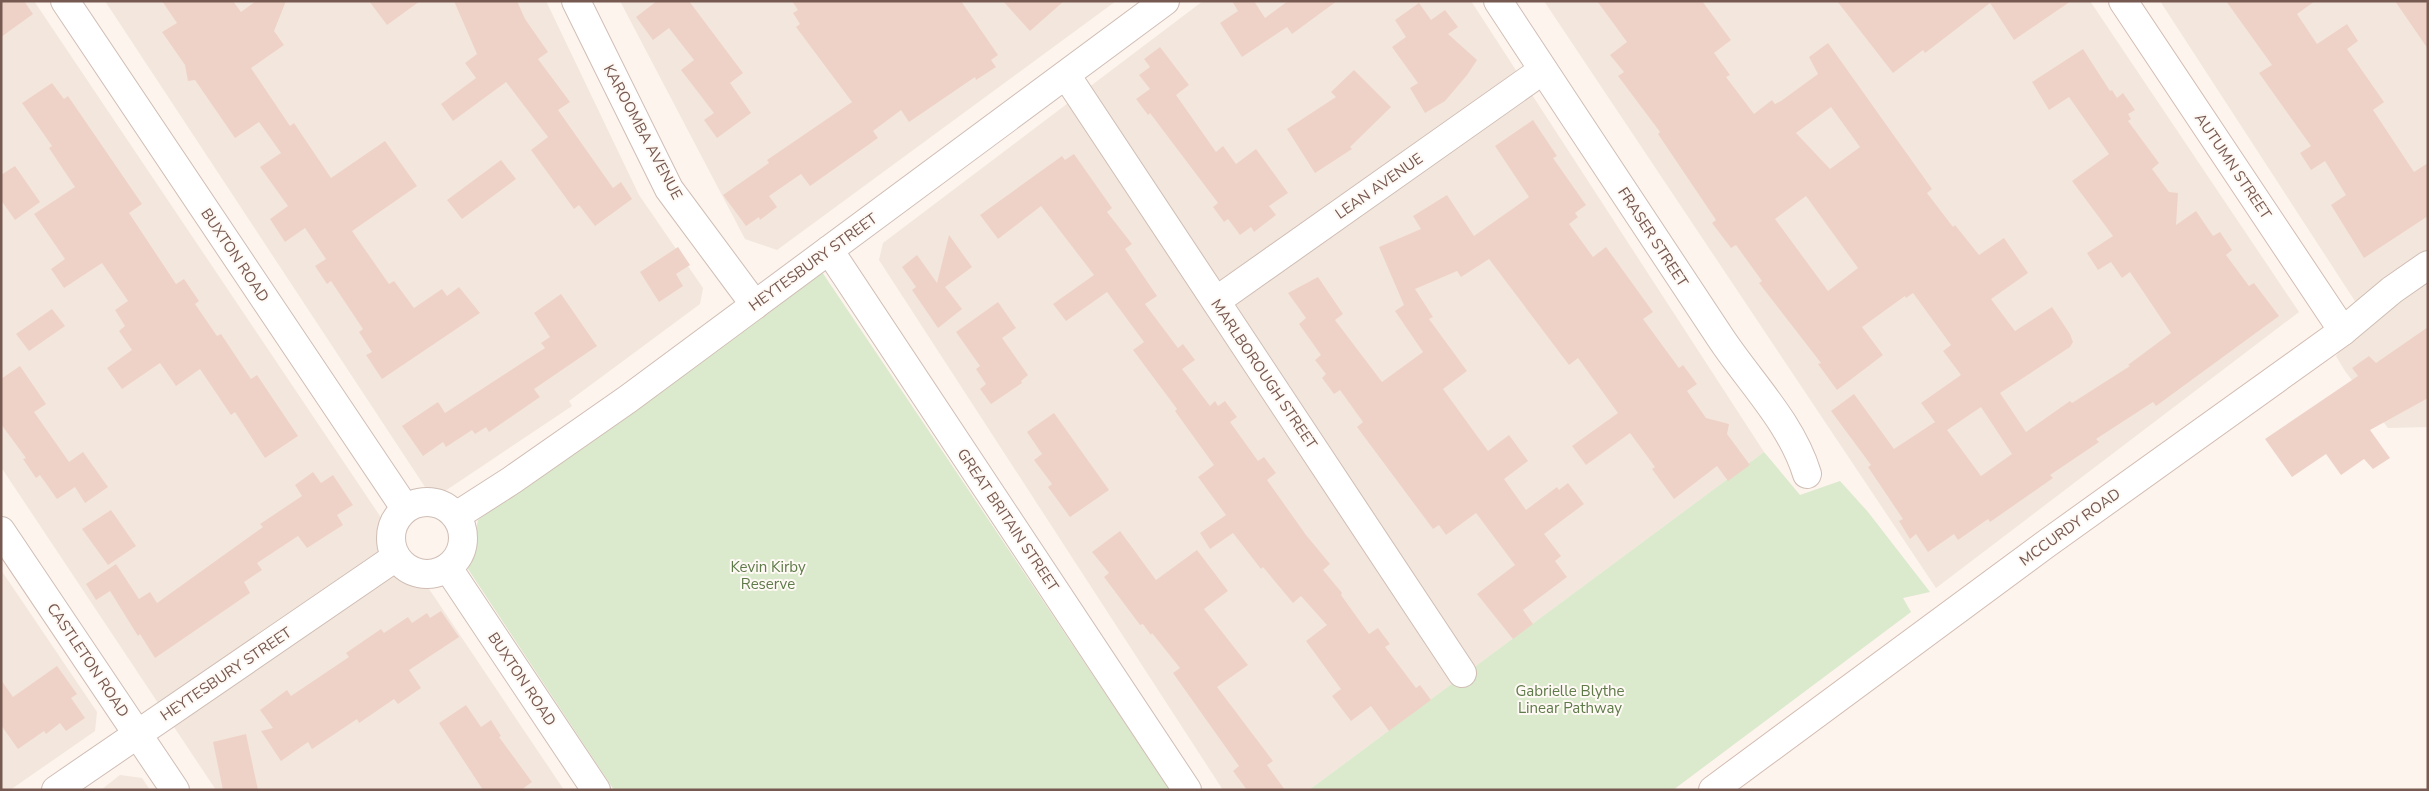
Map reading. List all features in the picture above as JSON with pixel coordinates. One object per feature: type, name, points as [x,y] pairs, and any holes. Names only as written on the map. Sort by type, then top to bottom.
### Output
[{"type":"street","name":"BUXTON ROAD","points":[[65,1],[405,508]]},
{"type":"street","name":"KAROOMBA AVENUE","points":[[576,1],[669,189],[755,305]]},
{"type":"street","name":"HEYTESBURY STREET","points":[[456,516],[512,480],[628,399],[1165,1]]},
{"type":"street","name":"FRASER STREET","points":[[1498,1],[1726,347],[1788,433],[1800,453],[1806,474]]},
{"type":"street","name":"AUTUMN STREET","points":[[2123,1],[2343,331]]},
{"type":"street","name":"LEAN AVENUE","points":[[1216,301],[1543,70]]},
{"type":"street","name":"MARLBOROUGH STREET","points":[[1066,75],[1462,673]]},
{"type":"street","name":"GREAT BRITAIN STREET","points":[[829,250],[1187,790]]},
{"type":"street","name":"MCCURDY ROAD","points":[[1713,790],[2046,544],[2343,331],[2392,290],[2428,265]]},
{"type":"street","points":[[426,501],[448,508],[456,516],[464,533],[462,551],[448,568],[428,575],[406,568],[396,557],[390,539],[394,522],[405,508],[426,501]]},
{"type":"street","name":"CASTLETON ROAD","points":[[1,531],[175,790]]},
{"type":"street","name":"HEYTESBURY STREET","points":[[56,790],[396,557]]},
{"type":"street","name":"BUXTON ROAD","points":[[448,568],[596,790]]},
{"type":"shaded area","points":[[1,1],[34,1],[564,790],[216,790],[1,467]]},
{"type":"shaded area","points":[[105,1],[546,1],[639,195],[703,288],[700,304],[569,401],[572,406],[442,493],[427,490]]},
{"type":"shaded area","points":[[620,1],[1116,1],[777,250],[745,239]]},
{"type":"shaded area","points":[[1203,1],[1471,1],[1764,452],[1309,790],[1223,790],[879,260],[883,243]]},
{"type":"shaded area","points":[[1544,1],[2090,1],[2299,312],[1936,588]]},
{"type":"shaded area","points":[[2160,1],[2428,1],[2428,427],[2388,428],[2345,371],[2336,356],[2364,315]]},
{"type":"shaded area","points":[[1,570],[97,712],[95,731],[10,790],[1,790]]},
{"type":"shaded area","points":[[120,775],[142,778],[150,790],[101,790]]},
{"type":"green space","name":"Kevin Kirby Reserve","points":[[822,272],[1170,790],[614,790],[468,569],[478,520]]},
{"type":"green space","name":"Gabrielle Blythe Linear Pathway","points":[[1764,452],[1800,495],[1840,481],[1868,512],[1930,592],[1903,598],[1911,612],[1673,790],[1309,790]]},
{"type":"building","points":[[1,1],[24,1],[33,14],[1,37]]},
{"type":"building","points":[[162,1],[233,1],[241,12],[256,1],[286,1],[274,31],[284,45],[251,68],[290,126],[294,123],[331,178],[385,141],[417,186],[352,231],[389,284],[394,281],[414,308],[442,289],[447,296],[459,287],[480,313],[382,379],[366,355],[372,352],[359,332],[363,329],[331,281],[327,284],[315,266],[326,259],[305,228],[285,242],[270,219],[288,206],[260,167],[281,153],[259,122],[235,138],[195,80],[188,81],[185,65],[162,32],[177,23]]},
{"type":"building","points":[[369,1],[420,1],[387,25]]},
{"type":"building","points":[[454,1],[517,1],[525,19],[548,52],[538,59],[570,102],[558,110],[613,188],[621,182],[632,199],[595,226],[579,205],[574,209],[531,150],[548,137],[506,82],[453,121],[441,104],[476,78],[465,63],[477,54]]},
{"type":"building","points":[[657,1],[689,1],[743,73],[730,83],[751,113],[717,138],[704,120],[714,113],[681,70],[694,60],[669,28],[653,40],[636,17]]},
{"type":"building","points":[[792,1],[961,1],[998,55],[991,60],[996,67],[976,80],[975,77],[909,122],[901,110],[873,131],[878,138],[810,186],[801,174],[769,196],[777,207],[760,220],[759,217],[746,226],[723,195],[769,163],[767,160],[852,102],[796,27],[800,24],[793,13],[798,10]]},
{"type":"building","points":[[1003,1],[1064,1],[1030,31]]},
{"type":"building","points":[[1232,1],[1254,1],[1265,18],[1288,1],[1337,1],[1292,34],[1287,27],[1242,57],[1220,23],[1238,11]]},
{"type":"building","points":[[1597,1],[1702,1],[1731,40],[1714,53],[1730,75],[1726,77],[1754,114],[1772,100],[1775,104],[1781,101],[1818,74],[1809,57],[1828,43],[1932,189],[1927,193],[1953,227],[1955,225],[1979,255],[2004,238],[2028,273],[1991,299],[2015,331],[2052,307],[2070,334],[2073,342],[2070,347],[2000,393],[2026,432],[2070,401],[2072,403],[2130,366],[2128,365],[2171,333],[2130,272],[2122,278],[2111,262],[2098,270],[2087,253],[2113,236],[2072,181],[2109,154],[2069,97],[2049,110],[2032,82],[2083,49],[2110,91],[2112,90],[2117,98],[2123,93],[2135,110],[2128,114],[2131,119],[2128,121],[2159,163],[2152,169],[2169,192],[2178,193],[2176,225],[2196,211],[2213,236],[2220,232],[2232,250],[2226,255],[2249,286],[2254,283],[2279,316],[2156,406],[2153,402],[2096,439],[2099,442],[2050,475],[2053,478],[1990,522],[1988,519],[1958,540],[1954,534],[1928,552],[1916,534],[1910,539],[1899,521],[1903,519],[1868,467],[1871,465],[1831,411],[1854,394],[1894,449],[1935,422],[1921,403],[1961,375],[1943,351],[1951,345],[1913,293],[1906,298],[1905,296],[1862,327],[1883,355],[1837,390],[1818,364],[1821,363],[1759,283],[1762,281],[1736,245],[1731,248],[1712,223],[1716,220],[1658,134],[1660,132],[1618,76],[1624,72],[1610,55],[1627,42]],"holes":[[[1831,107],[1860,147],[1830,169],[1796,133]],[[1806,196],[1858,268],[1828,291],[1775,219]],[[1981,407],[2012,454],[1981,476],[1947,430]]]},
{"type":"building","points":[[1837,1],[2071,1],[2014,40],[1990,3],[1925,53],[1923,50],[1893,73]]},
{"type":"building","points":[[2226,1],[2315,1],[2297,14],[2317,44],[2347,24],[2358,41],[2347,49],[2384,102],[2373,110],[2414,172],[2428,163],[2428,216],[2364,258],[2331,205],[2346,195],[2325,161],[2311,170],[2300,153],[2311,146],[2259,73],[2272,65]]},
{"type":"building","points":[[2395,1],[2428,1],[2428,49]]},
{"type":"building","points":[[1419,3],[1431,20],[1445,10],[1458,27],[1448,34],[1477,60],[1445,101],[1425,113],[1410,88],[1418,83],[1392,47],[1406,37],[1395,20]]},
{"type":"building","points":[[1160,47],[1189,85],[1176,95],[1216,152],[1223,146],[1236,164],[1256,149],[1288,193],[1269,206],[1276,215],[1254,232],[1251,227],[1240,235],[1228,219],[1224,222],[1213,207],[1218,203],[1150,113],[1148,115],[1136,99],[1150,89],[1139,75],[1150,67],[1144,59]]},
{"type":"building","points":[[1354,70],[1391,107],[1350,147],[1352,149],[1315,173],[1287,129],[1336,97],[1331,92]]},
{"type":"building","points":[[52,83],[64,99],[68,96],[142,204],[129,213],[176,284],[184,279],[199,301],[195,304],[217,336],[221,334],[251,379],[257,375],[298,436],[265,458],[235,412],[231,415],[200,369],[176,386],[160,363],[122,389],[107,368],[132,350],[119,331],[125,326],[115,310],[128,301],[102,263],[64,288],[51,269],[65,259],[34,214],[75,187],[49,148],[52,146],[22,103]]},
{"type":"building","points":[[1533,120],[1557,156],[1553,158],[1586,205],[1575,213],[1578,217],[1569,224],[1593,257],[1606,247],[1653,312],[1643,319],[1679,368],[1683,365],[1697,384],[1687,391],[1706,418],[1729,424],[1727,434],[1750,465],[1728,481],[1717,466],[1674,499],[1652,469],[1655,467],[1630,433],[1586,465],[1572,446],[1618,413],[1578,358],[1569,365],[1489,259],[1461,277],[1457,271],[1415,289],[1433,317],[1429,319],[1467,371],[1443,389],[1488,451],[1509,435],[1528,461],[1504,479],[1526,510],[1557,487],[1559,490],[1568,483],[1584,504],[1544,534],[1561,556],[1555,561],[1567,577],[1523,610],[1533,624],[1513,639],[1477,594],[1515,565],[1476,513],[1446,535],[1439,525],[1433,529],[1357,427],[1363,422],[1340,390],[1334,394],[1322,378],[1326,374],[1315,360],[1321,355],[1299,324],[1306,318],[1288,293],[1318,277],[1343,314],[1335,320],[1382,382],[1423,352],[1395,311],[1404,305],[1379,247],[1421,229],[1413,216],[1447,195],[1474,236],[1529,197],[1495,146]]},
{"type":"building","points":[[1074,154],[1112,208],[1107,212],[1132,244],[1125,249],[1157,296],[1145,304],[1178,348],[1183,344],[1195,360],[1182,369],[1210,406],[1215,401],[1218,406],[1225,401],[1237,417],[1230,422],[1258,461],[1264,457],[1276,473],[1267,480],[1306,535],[1330,564],[1323,570],[1342,593],[1341,595],[1369,634],[1378,628],[1390,644],[1385,647],[1416,688],[1420,685],[1431,700],[1389,731],[1371,706],[1351,721],[1332,696],[1341,689],[1306,641],[1327,625],[1301,596],[1293,603],[1263,567],[1261,569],[1233,533],[1210,549],[1200,533],[1226,515],[1198,477],[1214,465],[1175,411],[1177,409],[1133,350],[1144,342],[1107,292],[1066,321],[1053,304],[1094,275],[1041,206],[998,239],[980,215],[1062,156],[1065,160]]},
{"type":"building","points":[[501,160],[516,179],[462,219],[447,200]]},
{"type":"building","points":[[15,166],[40,202],[15,220],[1,200],[1,175]]},
{"type":"building","points":[[949,235],[972,267],[945,287],[962,309],[938,328],[912,290],[916,287],[902,267],[917,255],[937,283]]},
{"type":"building","points":[[678,247],[690,265],[676,274],[683,286],[659,302],[640,272]]},
{"type":"building","points":[[561,294],[597,346],[534,389],[540,397],[489,432],[486,427],[475,434],[472,430],[446,447],[443,442],[423,456],[402,426],[438,402],[445,413],[545,348],[541,343],[550,337],[534,313]]},
{"type":"building","points":[[998,302],[1016,328],[1002,338],[1028,375],[1021,381],[1022,383],[991,404],[980,389],[986,384],[976,369],[980,366],[956,332]]},
{"type":"building","points":[[52,309],[65,326],[29,351],[16,334]]},
{"type":"building","points":[[2428,327],[2428,398],[2370,430],[2390,458],[2373,469],[2364,459],[2341,475],[2326,454],[2292,477],[2265,439],[2358,376],[2352,368],[2369,356],[2376,363]]},
{"type":"building","points":[[20,366],[46,404],[34,412],[69,462],[83,452],[108,487],[85,503],[75,487],[57,499],[40,475],[36,478],[23,459],[26,458],[1,424],[1,379]]},
{"type":"building","points":[[1054,413],[1109,490],[1070,517],[1048,487],[1052,484],[1034,460],[1042,454],[1027,432]]},
{"type":"building","points":[[313,472],[321,483],[333,475],[353,505],[337,515],[343,525],[307,548],[298,536],[257,563],[262,570],[244,582],[250,593],[155,658],[140,634],[138,636],[110,591],[96,600],[86,584],[116,564],[139,599],[150,592],[157,603],[263,527],[260,524],[302,496],[295,485]]},
{"type":"building","points":[[111,510],[136,546],[108,565],[82,529]]},
{"type":"building","points":[[1120,531],[1156,580],[1197,550],[1228,591],[1204,609],[1248,665],[1217,687],[1273,761],[1267,765],[1285,790],[1247,790],[1233,771],[1239,766],[1173,673],[1180,668],[1152,633],[1151,635],[1143,624],[1140,625],[1104,577],[1109,573],[1092,552]]},
{"type":"building","points":[[441,611],[459,637],[409,670],[421,688],[398,704],[394,699],[359,723],[357,719],[312,749],[308,742],[281,761],[261,731],[273,728],[260,710],[287,690],[291,696],[349,657],[346,653],[381,629],[384,633],[408,617],[412,623],[427,613],[430,618]]},
{"type":"building","points":[[57,666],[77,694],[71,698],[85,718],[66,731],[60,723],[46,734],[44,731],[18,749],[1,725],[1,680],[13,697]]},
{"type":"building","points":[[466,705],[481,727],[491,720],[501,736],[499,737],[532,782],[521,790],[483,790],[439,723]]},
{"type":"building","points":[[246,734],[258,790],[223,790],[213,742]]}]
